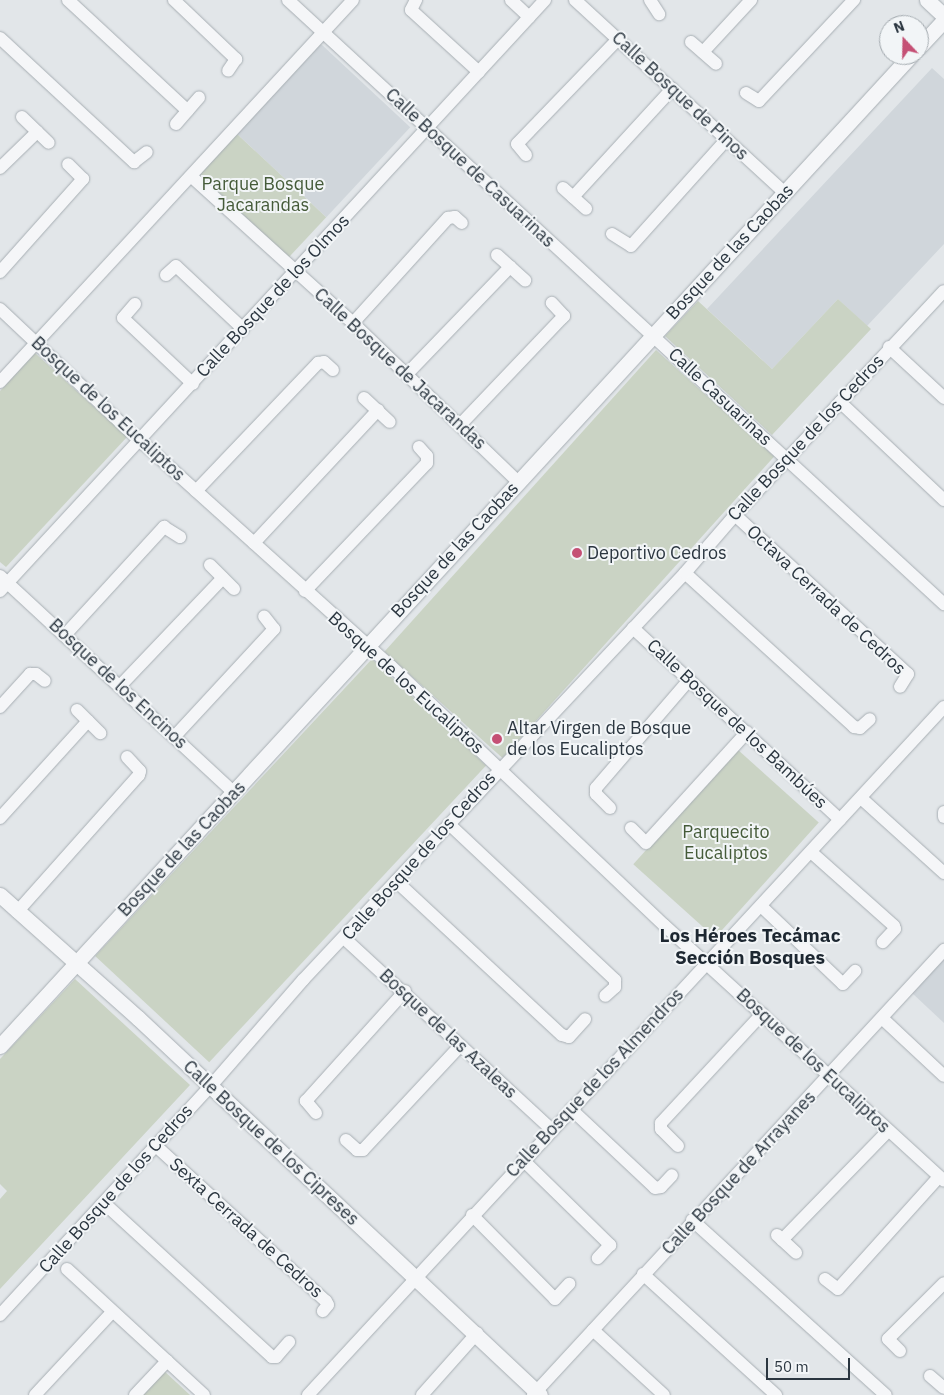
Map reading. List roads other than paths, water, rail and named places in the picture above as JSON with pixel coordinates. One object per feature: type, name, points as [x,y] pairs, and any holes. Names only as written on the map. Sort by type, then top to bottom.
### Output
[{"type":"street","points":[[68,0],[188,111]]},
{"type":"street","points":[[174,0],[236,59],[228,71]]},
{"type":"street","name":"Calle Bosque de Casuarinas","points":[[288,0],[652,335]]},
{"type":"street","points":[[0,382],[192,177],[353,0]]},
{"type":"street","points":[[416,0],[411,10],[478,72]]},
{"type":"street","points":[[512,0],[529,16]]},
{"type":"street","name":"Calle Bosque de los Olmos","points":[[2,583],[193,384],[545,0]]},
{"type":"street","name":"Calle Bosque de Pinos","points":[[575,0],[786,193]]},
{"type":"street","points":[[650,0],[659,14]]},
{"type":"street","points":[[703,52],[751,0]]},
{"type":"street","points":[[746,93],[759,102],[854,0]]},
{"type":"street","points":[[927,0],[944,16]]},
{"type":"street","points":[[929,36],[944,20]]},
{"type":"street","points":[[0,38],[134,162],[148,152]]},
{"type":"street","points":[[526,155],[518,146],[518,142],[618,39]]},
{"type":"street","points":[[691,42],[716,64]]},
{"type":"street","name":"Bosque de las Caobas","points":[[0,1046],[902,65]]},
{"type":"street","points":[[586,209],[568,192],[672,89]]},
{"type":"street","points":[[176,124],[200,98]]},
{"type":"street","points":[[22,117],[49,144]]},
{"type":"street","points":[[0,168],[37,132]]},
{"type":"street","points":[[612,234],[631,246],[726,140]]},
{"type":"street","points":[[0,272],[83,179],[68,164]]},
{"type":"street","name":"Calle Bosque de Jacarandas","points":[[192,177],[353,323],[460,424],[518,482]]},
{"type":"street","points":[[353,323],[448,218],[455,217],[462,223]]},
{"type":"street","points":[[497,254],[525,280]]},
{"type":"street","points":[[166,275],[176,266],[243,329]]},
{"type":"street","points":[[407,374],[510,267]]},
{"type":"street","name":"Calle Bosque de los Cedros","points":[[0,1315],[499,768],[685,573],[735,515],[889,347],[943,294]]},
{"type":"street","points":[[460,424],[564,316],[552,303]]},
{"type":"street","points":[[135,304],[124,318],[193,384]]},
{"type":"street","name":"Bosque de los Eucaliptos","points":[[0,309],[942,1179]]},
{"type":"street","name":"Calle Casuarinas","points":[[652,335],[787,459]]},
{"type":"street","points":[[889,347],[944,398]]},
{"type":"street","points":[[196,491],[318,363],[324,362],[334,370]]},
{"type":"street","points":[[364,398],[390,422]]},
{"type":"street","points":[[840,402],[944,500]]},
{"type":"street","points":[[254,543],[378,410]]},
{"type":"street","points":[[305,591],[427,463],[426,456],[419,447]]},
{"type":"street","points":[[787,459],[944,604]]},
{"type":"street","name":"Octava Cerrada de Cedros","points":[[735,515],[908,674],[900,687]]},
{"type":"street","points":[[65,635],[164,527],[180,537]]},
{"type":"street","points":[[210,565],[234,589]]},
{"type":"street","points":[[685,573],[854,727],[860,728],[870,719]]},
{"type":"street","points":[[120,686],[223,578]]},
{"type":"street","name":"Bosque de los Encinos","points":[[2,583],[65,635],[234,793]]},
{"type":"street","points":[[175,736],[274,629],[264,616]]},
{"type":"street","name":"Calle Bosque de los Bambúes","points":[[633,628],[840,820]]},
{"type":"street","points":[[0,707],[30,674],[36,674],[45,681]]},
{"type":"street","points":[[610,808],[596,794],[596,788],[689,680]]},
{"type":"street","name":"Calle Bosque de los Almendros","points":[[308,1395],[415,1276],[944,707]]},
{"type":"street","points":[[77,710],[100,733]]},
{"type":"street","points":[[0,818],[88,721]]},
{"type":"street","points":[[631,828],[646,843],[747,732]]},
{"type":"street","points":[[17,912],[139,775],[140,771],[127,758]]},
{"type":"street","points":[[861,798],[944,873]]},
{"type":"street","points":[[944,812],[944,817]]},
{"type":"street","points":[[449,824],[615,980],[615,988],[605,996]]},
{"type":"street","points":[[811,852],[894,926],[895,929],[883,942]]},
{"type":"street","points":[[396,881],[562,1036],[568,1037],[585,1019]]},
{"type":"street","name":"Calle Bosque de los Cipreses","points":[[0,896],[76,962],[477,1333],[536,1394]]},
{"type":"street","points":[[760,906],[844,984],[856,971]]},
{"type":"street","name":"Bosque de las Azaleas","points":[[344,938],[405,992],[460,1046],[552,1130]]},
{"type":"street","name":"Calle Bosque de Arrayanes","points":[[536,1394],[692,1220],[831,1075],[944,950]]},
{"type":"street","points":[[316,1113],[306,1101],[405,992]]},
{"type":"street","points":[[678,1146],[661,1129],[661,1123],[762,1014]]},
{"type":"street","points":[[882,1019],[944,1076]]},
{"type":"street","points":[[346,1140],[357,1150],[363,1150],[460,1046]]},
{"type":"street","points":[[571,1109],[655,1188],[661,1187],[672,1175]]},
{"type":"street","points":[[796,1253],[779,1238],[888,1131]]},
{"type":"street","name":"Sexta Cerrada de Cedros","points":[[156,1146],[326,1300],[328,1306],[323,1311]]},
{"type":"street","points":[[524,1160],[610,1245],[598,1258]]},
{"type":"street","points":[[825,1279],[838,1289],[942,1179]]},
{"type":"street","points":[[104,1203],[272,1357],[276,1357],[289,1342]]},
{"type":"street","points":[[472,1216],[556,1299],[570,1284]]},
{"type":"street","points":[[692,1220],[886,1395]]},
{"type":"street","points":[[67,1270],[204,1395]]},
{"type":"street","points":[[643,1274],[776,1395]]},
{"type":"street","points":[[900,1351],[888,1339],[944,1283]]},
{"type":"street","points":[[35,1395],[112,1312]]},
{"type":"street","points":[[593,1330],[664,1395]]},
{"type":"street","points":[[422,1395],[477,1333]]},
{"type":"street","points":[[135,1395],[167,1361]]},
{"type":"street","points":[[930,1376],[944,1388]]},
{"type":"place","name":"Deportivo Cedros","points":[[577,553]]},
{"type":"place","name":"Altar Virgen de Bosque de los Eucaliptos","points":[[497,739]]},
{"type":"district","name":"Los Héroes Tecámac Sección Bosques","points":[[750,947]]},
{"type":"park label","name":"Parque Bosque Jacarandas","points":[[263,195]]},
{"type":"park label","name":"Parquecito Eucaliptos","points":[[726,843]]}]
